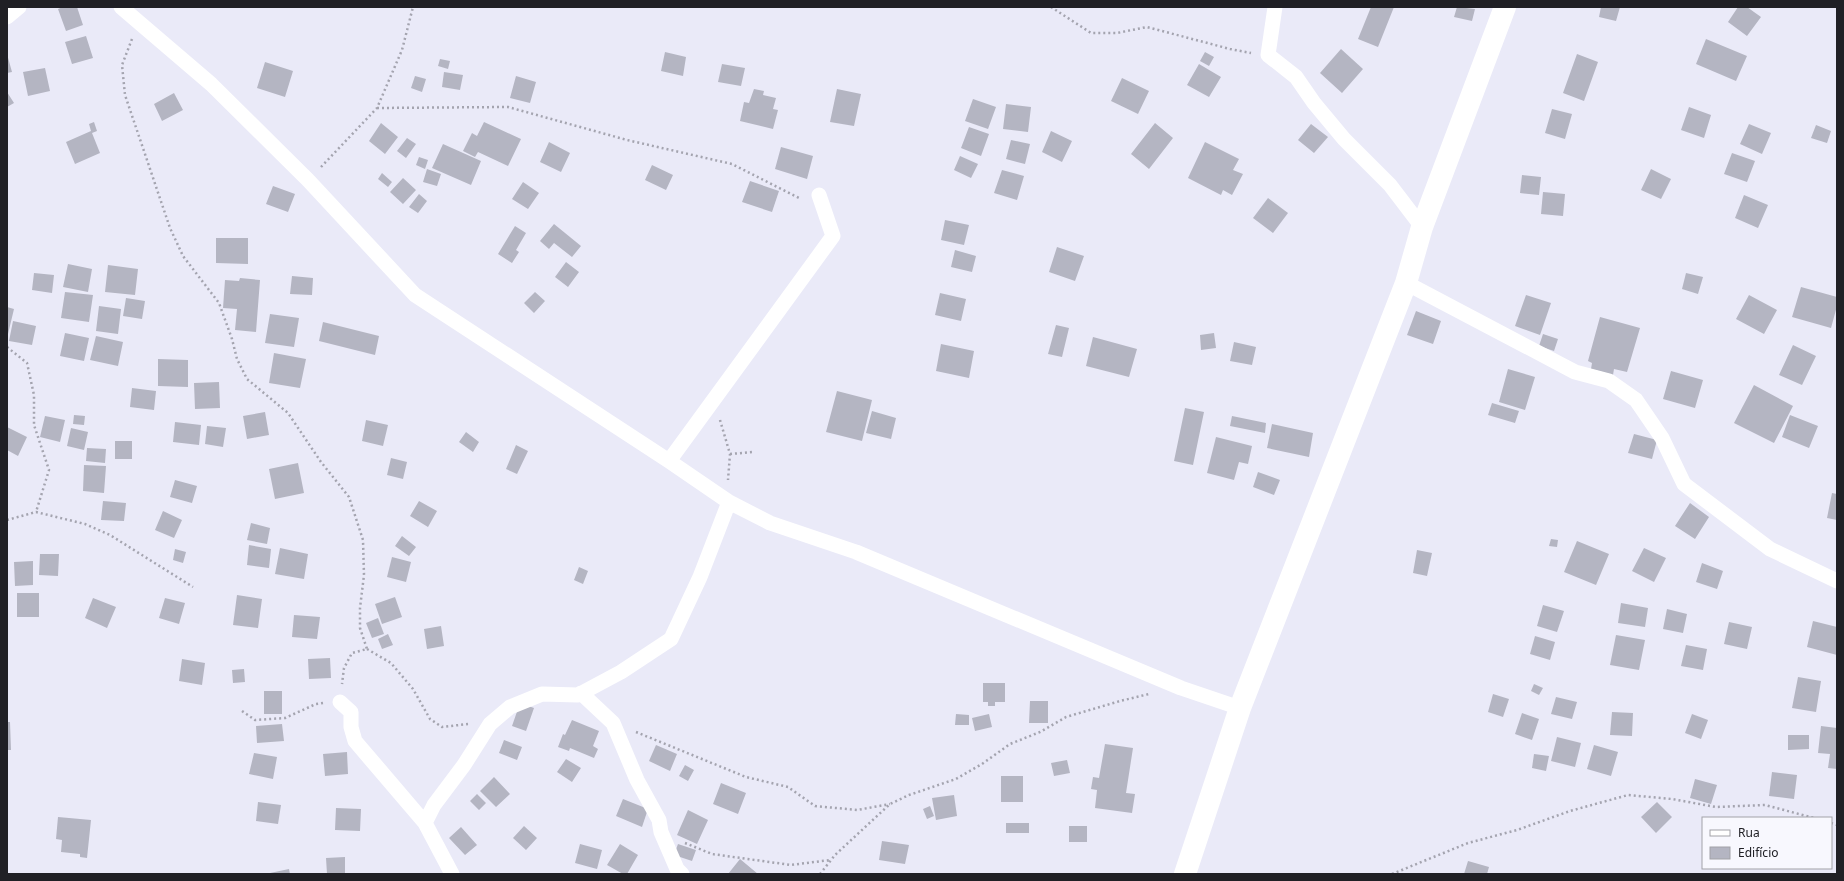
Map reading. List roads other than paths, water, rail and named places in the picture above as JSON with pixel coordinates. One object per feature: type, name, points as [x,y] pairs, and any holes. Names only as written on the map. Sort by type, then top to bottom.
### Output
[{"type":"street","points":[[7,17],[19,7]]},
{"type":"street","points":[[121,7],[211,84],[308,180],[415,295],[729,502],[770,523],[856,552],[1181,688],[1240,708]]},
{"type":"street","points":[[1275,7],[1268,55],[1296,77],[1314,103],[1344,139],[1390,185],[1422,227]]},
{"type":"street","points":[[1185,874],[1240,708],[1406,283],[1422,227],[1505,7]]},
{"type":"street","points":[[668,461],[833,236],[819,194]]},
{"type":"street","points":[[1406,283],[1575,372],[1609,381],[1636,400],[1662,438],[1684,484],[1770,549],[1837,581]]},
{"type":"street","points":[[425,823],[434,804],[464,765],[490,724],[510,706],[542,694],[581,693],[621,672],[670,639],[700,577],[729,502]]},
{"type":"street","points":[[581,693],[613,723],[636,780],[659,820],[661,832],[677,869],[682,874]]},
{"type":"street","points":[[340,702],[351,712],[351,727],[355,741],[425,823],[452,874]]}]
